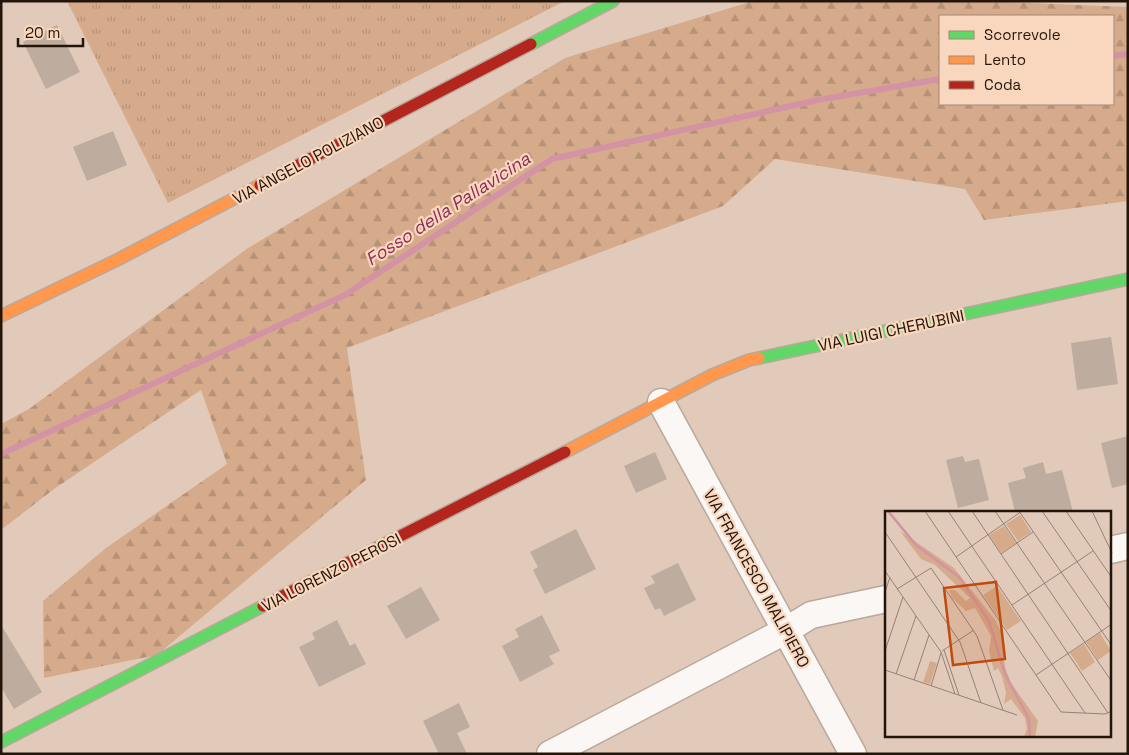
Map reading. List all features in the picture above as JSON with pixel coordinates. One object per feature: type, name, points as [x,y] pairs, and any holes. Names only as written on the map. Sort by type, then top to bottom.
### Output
[{"type":"street","name":"VIA ANGELO POLIZIANO","points":[[1,316],[117,260],[613,1]]},
{"type":"street","name":"VIA LUIGI CHERUBINI","points":[[661,402],[712,375],[750,360],[1128,279]]},
{"type":"street","name":"VIA FRANCESCO MALIPIERO","points":[[661,402],[853,754]]},
{"type":"street","name":"VIA LORENZO PEROSI","points":[[1,742],[661,402]]},
{"type":"street","points":[[1112,550],[1128,546]]},
{"type":"street","points":[[550,754],[812,615],[885,598]]},
{"type":"green space","points":[[67,1],[565,1],[168,203]]},
{"type":"green space","points":[[753,1],[981,1],[1128,7],[1128,201],[984,220],[965,189],[775,159],[723,206],[347,348],[366,480],[157,655],[44,678],[43,601],[106,548],[227,464],[201,390],[54,489],[1,530],[1,424],[29,409],[248,248],[565,58]]},
{"type":"building","points":[[57,25],[80,72],[46,89],[23,42]]},
{"type":"building","points":[[113,131],[127,165],[87,181],[73,147]]},
{"type":"building","points":[[1111,337],[1118,384],[1077,390],[1071,343]]},
{"type":"building","points":[[1128,436],[1128,484],[1112,488],[1101,443]]},
{"type":"building","points":[[655,452],[667,479],[636,493],[624,466]]},
{"type":"building","points":[[963,456],[965,462],[979,459],[989,500],[958,508],[946,460]]},
{"type":"building","points":[[1043,462],[1046,474],[1062,470],[1073,511],[1015,511],[1008,483],[1026,478],[1023,468]]},
{"type":"building","points":[[576,529],[596,569],[545,594],[533,570],[538,567],[530,552]]},
{"type":"building","points":[[678,563],[696,600],[664,616],[660,608],[655,610],[644,588],[655,583],[651,576]]},
{"type":"building","points":[[421,587],[440,620],[406,639],[387,606]]},
{"type":"building","points":[[542,615],[560,651],[549,656],[554,664],[520,682],[502,646],[519,637],[515,629]]},
{"type":"building","points":[[337,620],[350,646],[355,643],[366,664],[319,687],[299,647],[315,639],[312,633]]},
{"type":"building","points":[[1,625],[42,692],[14,709],[1,687]]},
{"type":"building","points":[[459,703],[470,727],[457,733],[467,754],[439,754],[423,721]]},
{"type":"waterway","name":"Fosso della Pallavicina","points":[[1114,56],[1128,54]]},
{"type":"waterway","name":"Fosso della Pallavicina","points":[[1,454],[345,295],[552,159],[818,100],[939,79]]},
{"type":"traffic: fast","points":[[531,44],[613,1]]},
{"type":"traffic: fast","points":[[759,358],[1128,279]]},
{"type":"traffic: fast","points":[[1,742],[263,606]]},
{"type":"traffic: slow","points":[[1,316],[117,260],[260,185]]},
{"type":"traffic: slow","points":[[565,452],[712,375],[749,360],[759,358]]},
{"type":"traffic: jam","points":[[260,185],[531,44]]},
{"type":"traffic: jam","points":[[263,606],[565,452]]}]
